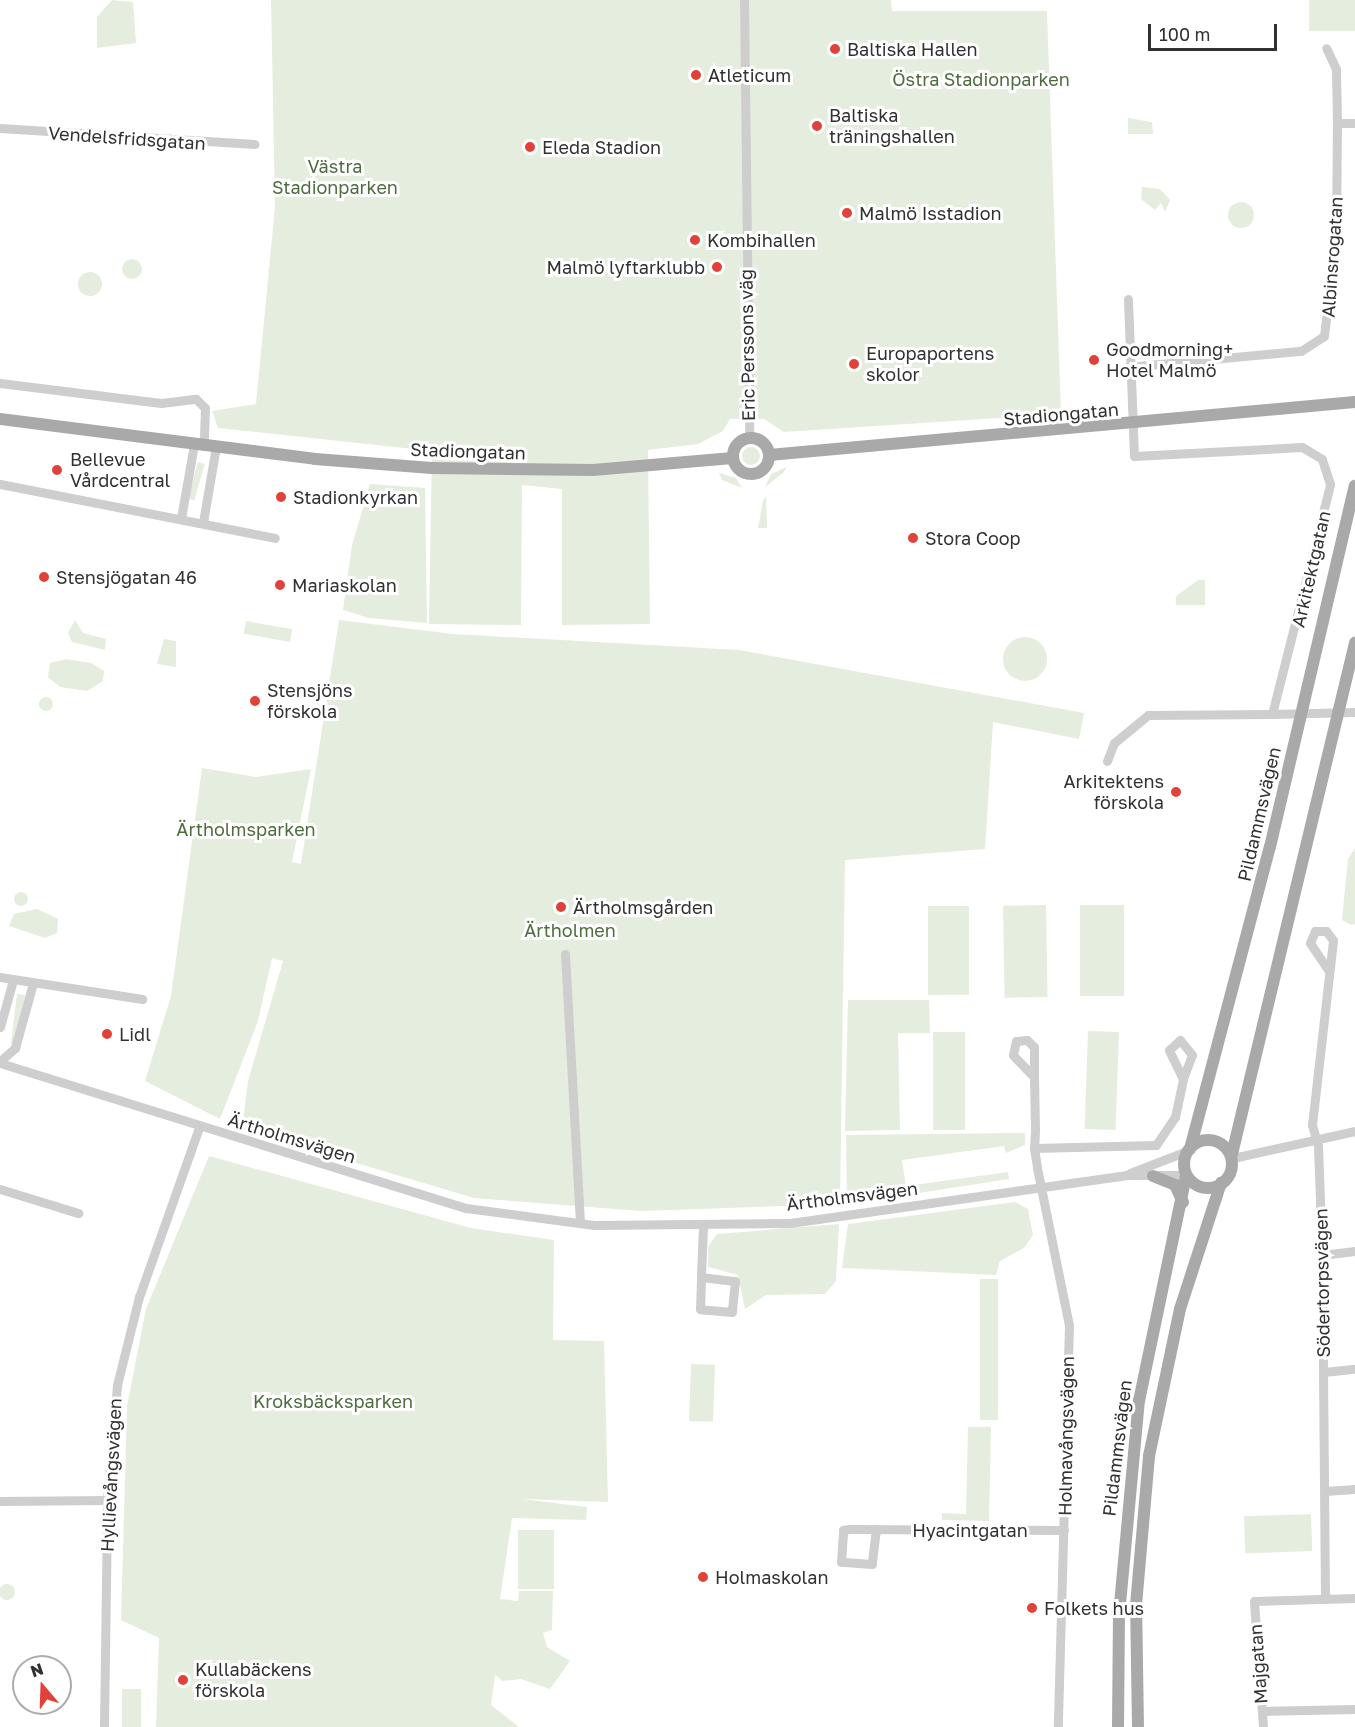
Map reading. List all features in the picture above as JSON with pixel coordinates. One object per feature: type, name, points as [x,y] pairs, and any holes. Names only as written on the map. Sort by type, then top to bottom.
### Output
[{"type":"main road","name":"Stadiongatan","points":[[769,454],[1130,425],[1355,402]]},
{"type":"main road","name":"Stadiongatan","points":[[0,419],[356,464],[487,470],[648,468],[732,458]]},
{"type":"main road","points":[[748,438],[764,444],[769,454],[765,466],[752,474],[741,471],[732,458],[738,443],[748,438]]},
{"type":"main road","name":"Pildammsvägen","points":[[1188,1150],[1300,715],[1355,486]]},
{"type":"main road","points":[[1221,1183],[1232,1170],[1232,1156],[1338,715],[1351,687],[1355,643]]},
{"type":"main road","name":"Ärtholmsvägen","points":[[1188,1150],[1211,1141],[1232,1156]]},
{"type":"main road","points":[[1185,1176],[1188,1150]]},
{"type":"main road","points":[[1153,1176],[1175,1185],[1184,1204]]},
{"type":"main road","name":"Pildammsvägen","points":[[1118,1727],[1119,1615],[1139,1401],[1184,1204],[1185,1176]]},
{"type":"main road","name":"Ärtholmsvägen","points":[[1185,1176],[1205,1187],[1221,1183]]},
{"type":"main road","name":"Pildammsvägen","points":[[1138,1727],[1136,1605],[1149,1456],[1170,1347],[1221,1183]]},
{"type":"street","name":"Eric Perssons väg","points":[[744,0],[748,438]]},
{"type":"street","name":"Albinsrogatan","points":[[1127,367],[1301,351],[1319,343],[1327,330],[1336,233],[1336,69],[1326,48]]},
{"type":"street","points":[[1337,123],[1355,123]]},
{"type":"street","name":"Vendelsfridsgatan","points":[[0,128],[254,144]]},
{"type":"street","name":"Arkitektgatan","points":[[1128,299],[1127,367],[1132,453],[1138,458],[1293,446],[1313,452],[1325,465],[1329,495],[1272,714]]},
{"type":"street","points":[[0,383],[161,403],[196,399],[205,408],[203,522]]},
{"type":"street","points":[[181,518],[204,446]]},
{"type":"street","points":[[0,484],[203,522],[275,538]]},
{"type":"street","points":[[1107,761],[1114,743],[1148,716],[1338,715],[1355,712]]},
{"type":"street","points":[[565,954],[580,1223]]},
{"type":"street","name":"Södertorpsvägen","points":[[1325,1599],[1322,1255],[1313,1137],[1328,970]]},
{"type":"street","points":[[0,977],[142,999]]},
{"type":"street","points":[[0,1027],[13,980]]},
{"type":"street","points":[[0,1062],[15,1048],[33,983]]},
{"type":"street","name":"Ärtholmsvägen","points":[[0,1062],[161,1110],[199,1128],[466,1208],[580,1223],[703,1227],[821,1220],[1126,1175],[1185,1176]]},
{"type":"street","name":"Holmavångsvägen","points":[[1034,1077],[1034,1148],[1069,1325],[1058,1727]]},
{"type":"street","points":[[1034,1148],[1156,1145],[1173,1123],[1183,1079]]},
{"type":"street","name":"Hyllievångsvägen","points":[[104,1727],[107,1500],[124,1355],[199,1128]]},
{"type":"street","points":[[1232,1156],[1313,1137],[1355,1131]]},
{"type":"street","name":"Ärtholmsvägen","points":[[1126,1175],[1188,1150]]},
{"type":"street","points":[[0,1189],[78,1213]]},
{"type":"street","points":[[701,1277],[735,1281],[732,1312],[701,1312],[701,1277],[703,1227]]},
{"type":"street","points":[[1322,1255],[1355,1251]]},
{"type":"street","points":[[1324,1372],[1355,1369]]},
{"type":"street","points":[[1325,1491],[1355,1489]]},
{"type":"street","points":[[0,1501],[107,1500]]},
{"type":"street","name":"Hyacintgatan","points":[[876,1529],[872,1564],[841,1562],[843,1530],[876,1529],[1064,1530]]},
{"type":"street","points":[[1325,1599],[1355,1598]]},
{"type":"street","name":"Majgatan","points":[[1263,1727],[1254,1601],[1325,1599]]},
{"type":"street","points":[[1262,1711],[1355,1708]]},
{"type":"green space","points":[[112,0],[133,2],[136,43],[97,48],[97,17]]},
{"type":"green space","points":[[271,0],[891,0],[892,11],[1047,11],[1061,414],[784,432],[764,419],[730,419],[723,431],[698,444],[648,450],[650,624],[562,625],[562,489],[522,485],[521,625],[429,624],[432,451],[218,428],[212,411],[256,404],[275,207]]},
{"type":"green space","points":[[1309,0],[1355,0],[1355,31],[1309,31]]},
{"type":"green space","points":[[1128,118],[1152,122],[1153,134],[1128,134]]},
{"type":"green space","points":[[1142,187],[1160,189],[1170,200],[1165,212],[1161,203],[1155,210],[1141,199]]},
{"type":"green space","points":[[1241,202],[1250,206],[1254,215],[1250,224],[1241,228],[1232,224],[1228,215],[1232,206]]},
{"type":"green space","points":[[132,259],[139,262],[142,269],[139,276],[132,279],[125,276],[122,269],[125,262]]},
{"type":"green space","points":[[90,272],[99,275],[102,284],[99,293],[90,296],[81,293],[78,284],[81,275]]},
{"type":"green space","points":[[751,447],[757,450],[760,456],[757,462],[751,465],[745,462],[742,456],[745,450]]},
{"type":"green space","points":[[198,462],[205,464],[194,500],[188,499]]},
{"type":"green space","points":[[787,467],[783,473],[765,487],[771,474]]},
{"type":"green space","points":[[719,473],[736,478],[742,488],[722,480]]},
{"type":"green space","points":[[370,484],[425,488],[427,623],[369,618],[343,610],[352,545]]},
{"type":"green space","points":[[766,496],[767,528],[758,528],[763,501]]},
{"type":"green space","points":[[1198,580],[1205,580],[1205,605],[1176,605],[1176,596]]},
{"type":"green space","points":[[75,620],[83,633],[106,639],[105,650],[72,642],[68,633]]},
{"type":"green space","name":"Ärtholmen","points":[[339,620],[453,634],[739,650],[1084,713],[1079,739],[993,722],[985,849],[845,860],[840,1204],[641,1211],[474,1198],[242,1129],[248,1081],[283,961],[272,958],[258,1021],[220,1119],[145,1081],[171,996],[202,768],[256,777],[311,769],[292,862],[301,864]]},
{"type":"green space","points":[[246,621],[292,629],[290,642],[244,634]]},
{"type":"green space","points":[[1025,637],[1040,644],[1047,659],[1040,674],[1025,681],[1010,674],[1003,659],[1010,644]]},
{"type":"green space","points":[[164,639],[176,641],[176,667],[157,664]]},
{"type":"green space","points":[[66,659],[91,663],[104,671],[103,681],[87,691],[60,687],[48,677],[50,663]]},
{"type":"green space","points":[[43,697],[49,697],[53,704],[49,711],[43,711],[39,707],[39,701]]},
{"type":"green space","points":[[1355,848],[1355,924],[1351,925],[1342,920],[1348,859]]},
{"type":"green space","points":[[18,892],[24,892],[28,899],[24,906],[18,906],[14,902],[14,896]]},
{"type":"green space","points":[[1046,905],[1048,997],[1005,998],[1003,906]]},
{"type":"green space","points":[[1080,905],[1124,905],[1124,996],[1080,996]]},
{"type":"green space","points":[[928,906],[969,906],[969,995],[928,995]]},
{"type":"green space","points":[[37,909],[58,919],[57,933],[45,938],[9,926],[14,914]]},
{"type":"green space","points":[[17,994],[25,995],[19,1045],[11,1044]]},
{"type":"green space","points":[[848,1000],[929,1000],[930,1033],[898,1033],[900,1130],[845,1131]]},
{"type":"green space","points":[[1088,1031],[1119,1032],[1116,1130],[1085,1129]]},
{"type":"green space","points":[[933,1032],[965,1032],[965,1130],[933,1130]]},
{"type":"green space","points":[[1025,1133],[1025,1145],[1006,1153],[1004,1146],[902,1160],[906,1186],[1008,1172],[1009,1179],[847,1204],[846,1135]]},
{"type":"green space","name":"Kroksbäcksparken","points":[[209,1156],[471,1228],[554,1240],[553,1340],[604,1341],[608,1502],[522,1499],[587,1507],[586,1520],[512,1518],[500,1599],[518,1601],[519,1591],[553,1591],[552,1630],[543,1633],[547,1647],[570,1661],[550,1689],[521,1679],[503,1681],[495,1675],[491,1705],[519,1727],[156,1727],[159,1638],[121,1620],[127,1406],[146,1309]]},
{"type":"green space","points":[[1015,1202],[1028,1209],[1033,1235],[1024,1248],[1000,1261],[996,1275],[842,1268],[848,1224]]},
{"type":"green space","points":[[839,1224],[836,1281],[825,1294],[766,1295],[745,1309],[738,1275],[708,1267],[708,1247],[717,1234]]},
{"type":"green space","points":[[980,1279],[998,1279],[998,1420],[980,1420]]},
{"type":"green space","points":[[691,1364],[715,1365],[713,1422],[689,1421]]},
{"type":"green space","points":[[968,1427],[991,1427],[989,1521],[942,1520],[942,1513],[966,1514]]},
{"type":"green space","points":[[1311,1514],[1312,1551],[1245,1553],[1244,1516]]},
{"type":"green space","points":[[518,1530],[554,1530],[554,1589],[518,1589]]},
{"type":"green space","points":[[7,1584],[15,1592],[7,1600],[-1,1592]]},
{"type":"green space","points":[[122,1689],[141,1689],[141,1727],[122,1727]]},
{"type":"place","name":"Baltiska Hallen","points":[[835,49]]},
{"type":"place","name":"Atleticum","points":[[696,75]]},
{"type":"place","name":"Baltiska träningshallen","points":[[817,126]]},
{"type":"place","name":"Eleda Stadion","points":[[530,147]]},
{"type":"place","name":"Malmö Isstadion","points":[[847,213]]},
{"type":"place","name":"Kombihallen","points":[[695,240]]},
{"type":"place","name":"Malmö lyftarklubb","points":[[717,267]]},
{"type":"place","name":"Goodmorning+ Hotel Malmö","points":[[1094,360]]},
{"type":"place","name":"Europaportens skolor","points":[[854,364]]},
{"type":"place","name":"Bellevue Vårdcentral","points":[[57,470]]},
{"type":"place","name":"Stadionkyrkan","points":[[281,497]]},
{"type":"place","name":"Stora Coop","points":[[913,538]]},
{"type":"place","name":"Stensjögatan 46","points":[[44,577]]},
{"type":"place","name":"Mariaskolan","points":[[280,585]]},
{"type":"place","name":"Stensjöns förskola","points":[[255,701]]},
{"type":"place","name":"Arkitektens förskola","points":[[1176,792]]},
{"type":"place","name":"Ärtholmsgården","points":[[561,907]]},
{"type":"place","name":"Lidl","points":[[107,1034]]},
{"type":"place","name":"Holmaskolan","points":[[703,1577]]},
{"type":"place","name":"Folkets hus","points":[[1032,1608]]},
{"type":"place","name":"Kullabäckens förskola","points":[[183,1680]]},
{"type":"park label","name":"Östra Stadionparken","points":[[981,79]]},
{"type":"park label","name":"Västra Stadionparken","points":[[335,177]]},
{"type":"park label","name":"Ärtholmsparken","points":[[246,829]]}]
